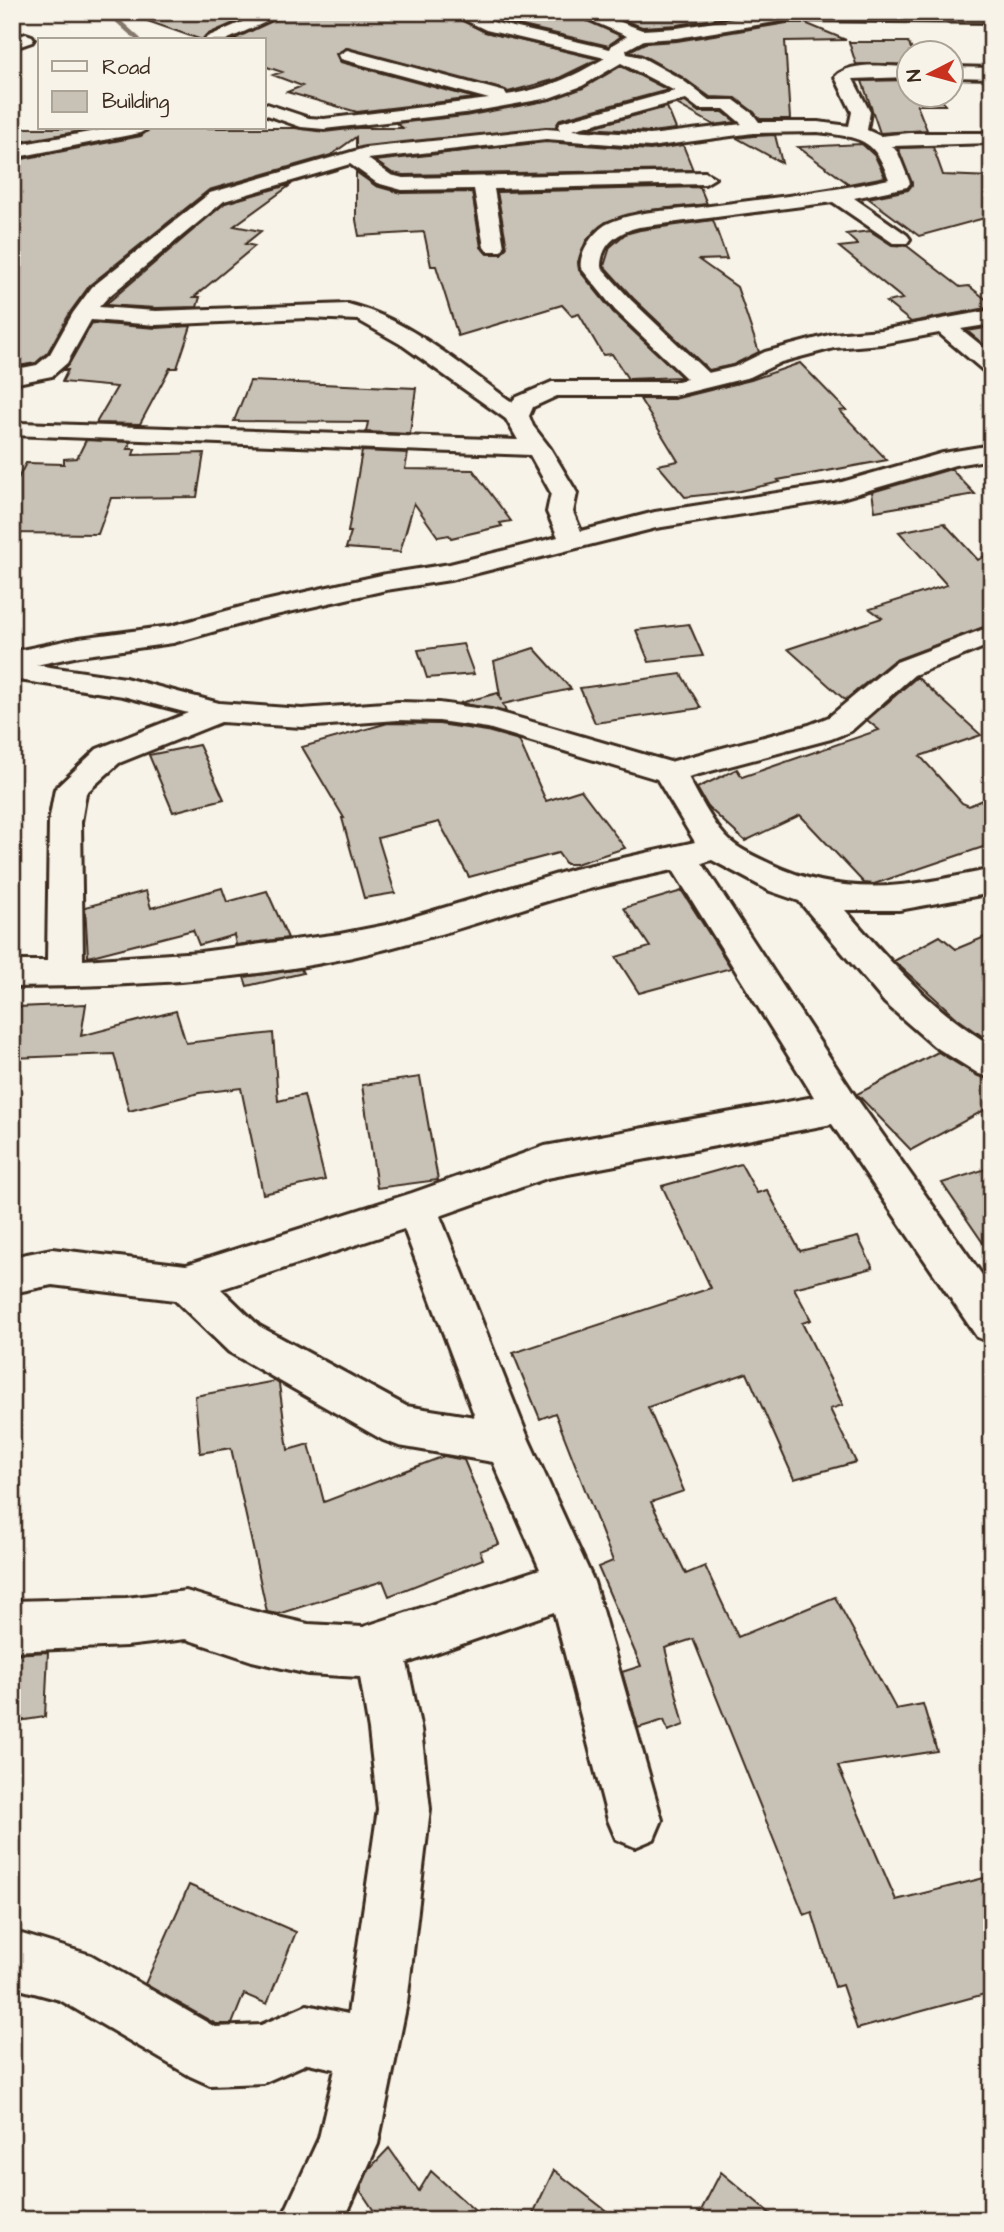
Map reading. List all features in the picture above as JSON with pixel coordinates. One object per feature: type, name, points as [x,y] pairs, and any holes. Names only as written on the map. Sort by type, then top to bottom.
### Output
[{"type":"street","points":[[218,38],[280,12]]},
{"type":"street","points":[[579,12],[640,35],[677,33],[808,12]]},
{"type":"street","points":[[789,16],[992,17]]},
{"type":"street","points":[[471,19],[492,27],[619,57],[657,72],[705,105],[728,104],[747,118],[753,128]]},
{"type":"street","points":[[619,57],[618,48],[640,35]]},
{"type":"street","points":[[346,55],[514,100]]},
{"type":"street","points":[[266,109],[307,123],[398,118],[549,93],[576,82],[619,57]]},
{"type":"street","points":[[857,132],[861,112],[844,77],[851,73],[895,72]]},
{"type":"street","points":[[965,72],[992,73]]},
{"type":"street","points":[[545,134],[565,126],[689,93]]},
{"type":"street","points":[[538,448],[16,435],[26,403],[16,377],[44,371],[59,358],[84,313],[100,292],[217,197],[365,154],[545,134],[650,141],[753,128],[818,127],[857,132],[877,142],[889,153],[900,183],[837,196],[724,212],[677,215],[615,226],[603,234],[590,263],[591,268],[623,305],[704,382]]},
{"type":"street","points":[[12,152],[51,147],[132,130]]},
{"type":"street","points":[[681,138],[724,212]]},
{"type":"street","points":[[877,142],[910,138],[992,138]]},
{"type":"street","points":[[354,158],[391,183],[556,180],[582,183],[705,178]]},
{"type":"street","points":[[482,182],[495,247]]},
{"type":"street","points":[[837,196],[900,239]]},
{"type":"street","points":[[84,313],[156,318],[306,311],[348,311],[365,315],[440,360],[517,416],[521,428],[538,448],[564,493],[560,512],[572,540]]},
{"type":"street","points":[[517,416],[523,402],[552,389],[673,390],[742,372],[773,357],[833,341],[881,337],[992,317]]},
{"type":"street","points":[[943,325],[992,366]]},
{"type":"street","points":[[12,661],[79,647],[173,635],[252,612],[386,582],[450,572],[655,520],[838,491],[951,458],[992,453]]},
{"type":"street","points":[[12,670],[125,687],[218,712],[302,718],[398,711],[439,712],[491,719],[669,772],[820,732],[840,724],[904,669],[992,634]]},
{"type":"street","points":[[65,972],[65,822],[71,789],[108,756],[218,712]]},
{"type":"street","points":[[669,772],[700,853],[841,1107],[992,1324]]},
{"type":"street","points":[[12,974],[156,969],[240,961],[356,944],[574,881],[700,853],[811,893],[864,901],[901,899],[992,881]]},
{"type":"street","points":[[811,893],[898,994],[947,1037],[992,1064]]},
{"type":"street","points":[[12,1275],[52,1267],[186,1283],[416,1208],[545,1162],[841,1107]]},
{"type":"street","points":[[416,1208],[508,1444],[570,1582],[635,1819]]},
{"type":"street","points":[[186,1283],[244,1339],[399,1425],[508,1444]]},
{"type":"street","points":[[12,1626],[126,1622],[186,1615],[252,1636],[308,1649],[363,1652],[504,1607],[570,1582]]},
{"type":"street","points":[[312,2220],[348,2144],[379,2003],[404,1809],[396,1730],[379,1646]]},
{"type":"street","points":[[12,1959],[71,1975],[210,2056],[263,2054],[307,2034],[369,2048]]},
{"type":"building","points":[[131,12],[259,12],[204,38],[196,38],[130,15]]},
{"type":"building","points":[[290,12],[469,12],[461,20],[485,32],[598,59],[557,79],[508,92],[346,48],[336,54],[340,62],[475,98],[357,112],[287,92],[302,86],[273,75],[282,72],[266,67],[266,38],[236,38]]},
{"type":"building","points":[[474,12],[569,12],[621,36],[609,46],[497,20]]},
{"type":"building","points":[[602,12],[759,12],[677,25],[642,27]]},
{"type":"building","points":[[787,23],[805,23],[846,40],[785,41],[790,119],[760,119],[736,98],[710,97],[682,77],[642,55],[629,51],[645,43],[677,41]]},
{"type":"building","points":[[849,42],[895,42],[895,65],[856,64]]},
{"type":"building","points":[[621,66],[668,90],[560,119],[556,127],[356,148],[356,137],[331,155],[209,190],[90,285],[71,311],[48,352],[36,363],[12,367],[12,161],[141,136],[148,130],[295,128],[324,132],[358,128],[403,128],[396,123],[465,116],[550,100],[583,88]]},
{"type":"building","points":[[895,80],[895,108],[918,108],[927,130],[880,133],[862,81]]},
{"type":"building","points":[[685,102],[699,112],[723,112],[736,122],[714,125],[677,104]]},
{"type":"building","points":[[667,107],[676,129],[650,132],[588,128]]},
{"type":"building","points":[[12,128],[87,130],[12,143]]},
{"type":"building","points":[[775,135],[782,163],[737,138],[753,136]]},
{"type":"building","points":[[546,142],[650,150],[683,145],[693,170],[403,175],[392,173],[375,161]]},
{"type":"building","points":[[862,144],[875,156],[885,177],[849,184],[798,147]]},
{"type":"building","points":[[933,147],[943,175],[992,177],[992,216],[919,236],[868,198],[908,190],[912,185],[898,148]]},
{"type":"building","points":[[356,172],[376,186],[401,193],[472,192],[481,247],[487,254],[501,254],[507,247],[497,192],[700,187],[707,204],[641,211],[606,222],[586,241],[578,262],[579,270],[613,312],[682,377],[628,379],[612,354],[603,355],[579,314],[572,316],[562,305],[458,336],[436,266],[431,266],[424,232],[359,236],[356,220]]},
{"type":"building","points":[[292,184],[234,226],[261,231],[245,244],[255,246],[194,297],[200,297],[197,307],[105,305],[225,203]]},
{"type":"building","points":[[713,220],[727,259],[699,260],[737,287],[759,352],[733,365],[709,370],[633,298],[604,266],[610,247],[625,234]]},
{"type":"building","points":[[870,231],[892,245],[907,246],[960,287],[969,286],[992,304],[992,307],[911,322],[886,302],[903,299],[839,247],[858,245],[846,234]]},
{"type":"building","points":[[92,323],[156,328],[191,326],[177,368],[170,368],[140,424],[96,423],[117,387],[62,382],[68,370],[63,370]]},
{"type":"building","points":[[992,327],[992,343],[984,345],[967,331]]},
{"type":"building","points":[[800,363],[846,410],[840,411],[887,460],[778,480],[780,482],[740,491],[685,497],[658,465],[678,461],[640,399],[674,399],[751,380]]},
{"type":"building","points":[[250,381],[416,388],[410,434],[366,432],[368,422],[234,421]]},
{"type":"building","points":[[86,440],[131,442],[127,449],[135,449],[133,455],[204,453],[197,497],[111,498],[98,534],[12,533],[12,490],[26,463],[64,464],[64,459],[77,458]]},
{"type":"building","points":[[362,451],[408,453],[405,469],[473,470],[511,521],[500,523],[502,526],[451,538],[449,535],[438,537],[414,503],[400,552],[346,548],[351,532],[348,532]]},
{"type":"building","points":[[951,469],[975,494],[875,511],[872,492]]},
{"type":"building","points":[[944,523],[978,560],[992,551],[992,624],[893,661],[845,700],[788,649],[882,618],[870,609],[947,585],[899,532]]},
{"type":"building","points":[[689,624],[703,656],[649,662],[636,630]]},
{"type":"building","points":[[463,644],[474,674],[427,678],[418,650]]},
{"type":"building","points":[[534,648],[571,689],[503,704],[506,712],[460,703],[498,693],[501,701],[494,661]]},
{"type":"building","points":[[681,674],[701,708],[595,723],[580,688]]},
{"type":"building","points":[[917,677],[981,735],[920,756],[962,803],[969,806],[992,795],[992,844],[874,884],[864,883],[800,815],[745,841],[708,807],[697,788],[737,769],[742,777],[879,730],[867,720]]},
{"type":"building","points":[[388,723],[439,724],[487,731],[519,740],[546,801],[581,790],[625,848],[576,864],[566,864],[558,853],[469,877],[439,822],[378,838],[395,893],[364,898],[344,818],[302,747]]},
{"type":"building","points":[[199,745],[224,799],[173,812],[149,755]]},
{"type":"building","points":[[222,888],[227,902],[267,891],[288,938],[236,945],[234,935],[199,945],[193,930],[88,957],[85,907],[146,891],[151,908]]},
{"type":"building","points":[[682,891],[731,968],[639,993],[616,957],[650,947],[624,908]]},
{"type":"building","points":[[992,934],[992,1043],[958,1019],[894,961],[940,936],[956,949]]},
{"type":"building","points":[[301,969],[303,973],[247,986],[244,977]]},
{"type":"building","points":[[86,1004],[81,1036],[176,1011],[186,1043],[273,1033],[278,1101],[304,1095],[325,1180],[263,1194],[241,1088],[199,1093],[129,1111],[114,1054],[12,1058],[12,1035],[18,1007]]},
{"type":"building","points":[[938,1052],[978,1076],[992,1080],[992,1106],[911,1150],[857,1094]]},
{"type":"building","points":[[420,1077],[438,1180],[377,1188],[362,1085]]},
{"type":"building","points":[[741,1164],[757,1193],[767,1190],[800,1251],[858,1237],[873,1268],[794,1288],[811,1320],[802,1323],[843,1405],[830,1409],[856,1462],[794,1479],[747,1373],[648,1407],[684,1491],[651,1502],[686,1574],[705,1566],[738,1637],[835,1597],[896,1709],[923,1704],[937,1751],[838,1766],[896,1900],[992,1876],[992,1992],[857,2029],[842,1985],[835,1987],[812,1912],[804,1915],[693,1639],[665,1648],[684,1725],[668,1731],[664,1720],[638,1728],[622,1672],[641,1666],[598,1567],[613,1561],[555,1413],[540,1419],[513,1353],[711,1288],[662,1186]]},
{"type":"building","points":[[992,1167],[992,1256],[942,1183]]},
{"type":"building","points":[[275,1381],[279,1384],[288,1450],[309,1444],[324,1502],[444,1456],[464,1460],[499,1544],[480,1551],[483,1559],[389,1596],[383,1581],[278,1614],[267,1612],[231,1448],[200,1453],[195,1396]]},
{"type":"building","points":[[48,1652],[45,1717],[12,1722],[12,1654]]},
{"type":"building","points":[[189,1885],[296,1932],[267,2004],[244,1994],[232,2024],[216,2024],[145,1984]]},
{"type":"building","points":[[389,2148],[419,2191],[431,2171],[485,2220],[380,2220],[360,2190],[369,2169]]},
{"type":"building","points":[[554,2170],[618,2220],[530,2220]]},
{"type":"building","points":[[721,2172],[778,2220],[696,2220]]},
{"type":"waterway","points":[[108,12],[137,38]]}]
